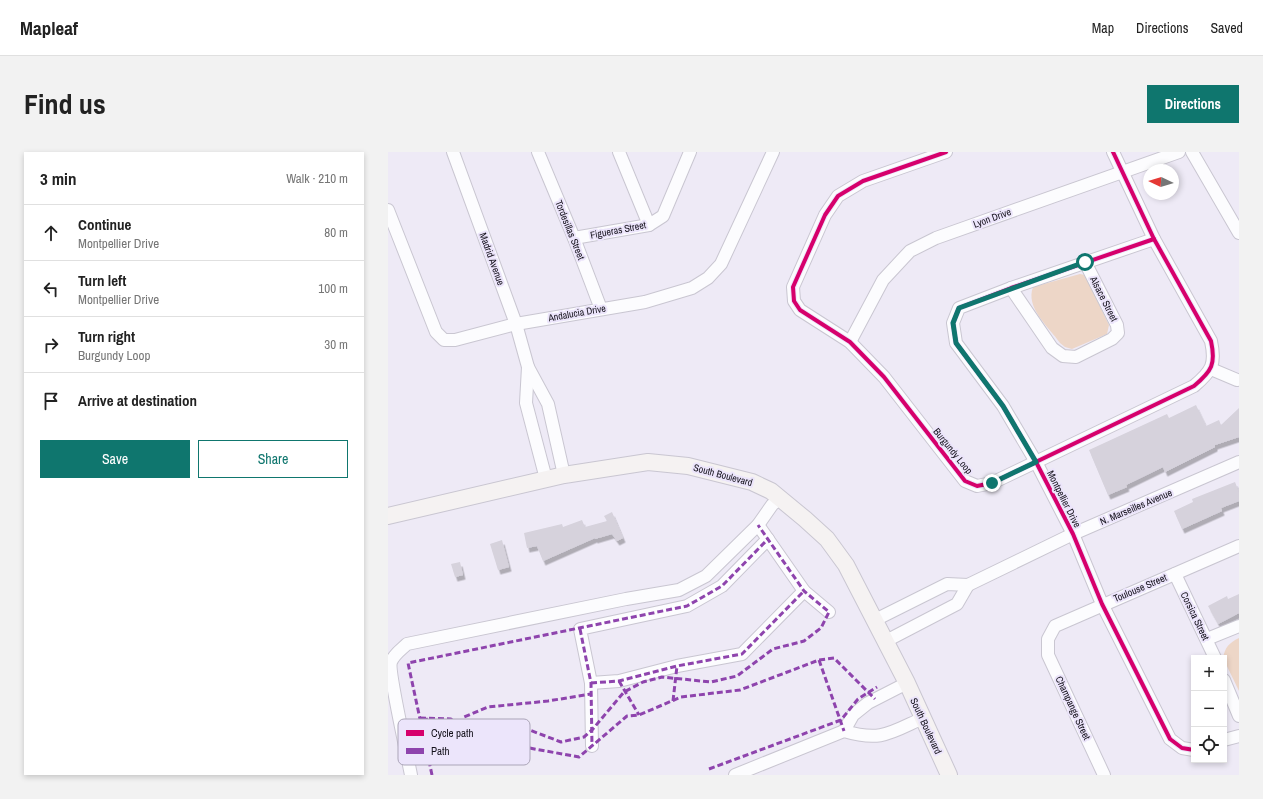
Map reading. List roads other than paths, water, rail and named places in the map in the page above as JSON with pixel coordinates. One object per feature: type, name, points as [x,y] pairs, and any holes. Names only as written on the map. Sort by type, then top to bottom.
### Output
[{"type":"main road","name":"South Boulevard","points":[[388,516],[564,475],[648,462],[688,466],[752,482],[780,498],[827,539],[846,564],[907,683],[949,775]]},
{"type":"street","name":"Madrid Avenue","points":[[453,152],[516,324],[528,367]]},
{"type":"street","name":"Tordesillas Street","points":[[538,152],[574,238],[600,309]]},
{"type":"street","points":[[619,152],[649,225]]},
{"type":"street","name":"Figueras Street","points":[[574,238],[649,225],[663,216],[690,152]]},
{"type":"street","name":"Andalucia Drive","points":[[388,210],[436,332],[444,340],[455,340],[516,324],[645,302],[692,288],[708,278],[720,264],[731,246],[764,167],[773,152]]},
{"type":"street","name":"Burgundy Loop","points":[[946,152],[863,181],[838,196],[825,215],[793,287],[794,301],[800,310],[850,342],[884,377],[966,481],[977,486],[992,483],[1194,386],[1211,369]]},
{"type":"street","points":[[1113,152],[1154,239],[1211,341],[1214,355],[1211,369],[1237,380]]},
{"type":"street","name":"Lyon Drive","points":[[850,342],[883,280],[910,251],[936,238],[1179,152]]},
{"type":"street","points":[[1192,152],[1239,233]]},
{"type":"street","name":"Montpellier Drive","points":[[1154,239],[1011,288],[959,308],[953,323],[956,343],[1003,406],[1036,462],[1073,534],[1102,604],[1170,739],[1182,748],[1191,750]]},
{"type":"street","name":"Alsace Street","points":[[1011,288],[1052,348],[1063,356],[1076,357],[1112,339],[1118,333],[1117,325],[1085,262]]},
{"type":"street","points":[[528,367],[548,404],[564,475]]},
{"type":"street","points":[[528,367],[526,403],[546,479]]},
{"type":"street","name":"N. Marseilles Avenue","points":[[968,585],[1073,534],[1239,462]]},
{"type":"street","points":[[400,719],[390,663],[396,654],[408,644],[626,599],[679,590],[706,576],[758,525],[772,505],[780,498]]},
{"type":"street","points":[[758,525],[804,591],[829,612]]},
{"type":"street","points":[[592,746],[591,683],[580,629],[687,606],[722,586],[768,539]]},
{"type":"street","name":"Toulouse Street","points":[[1048,639],[1055,626],[1102,604],[1239,546]]},
{"type":"street","name":"Corsica Street","points":[[1175,574],[1214,655]]},
{"type":"street","points":[[875,620],[947,584],[968,585],[957,604],[886,640]]},
{"type":"street","points":[[591,683],[619,681],[677,666],[742,654],[804,591]]},
{"type":"street","points":[[1207,639],[1239,626]]},
{"type":"street","name":"Champange Street","points":[[1048,639],[1048,655],[1104,775]]},
{"type":"street","points":[[735,775],[844,731],[853,715],[868,703],[907,683]]},
{"type":"street","points":[[1227,687],[1239,716]]},
{"type":"street","points":[[844,731],[862,737],[882,736],[923,718]]},
{"type":"street","points":[[1227,739],[1239,736]]},
{"type":"street","points":[[409,765],[411,775]]}]
